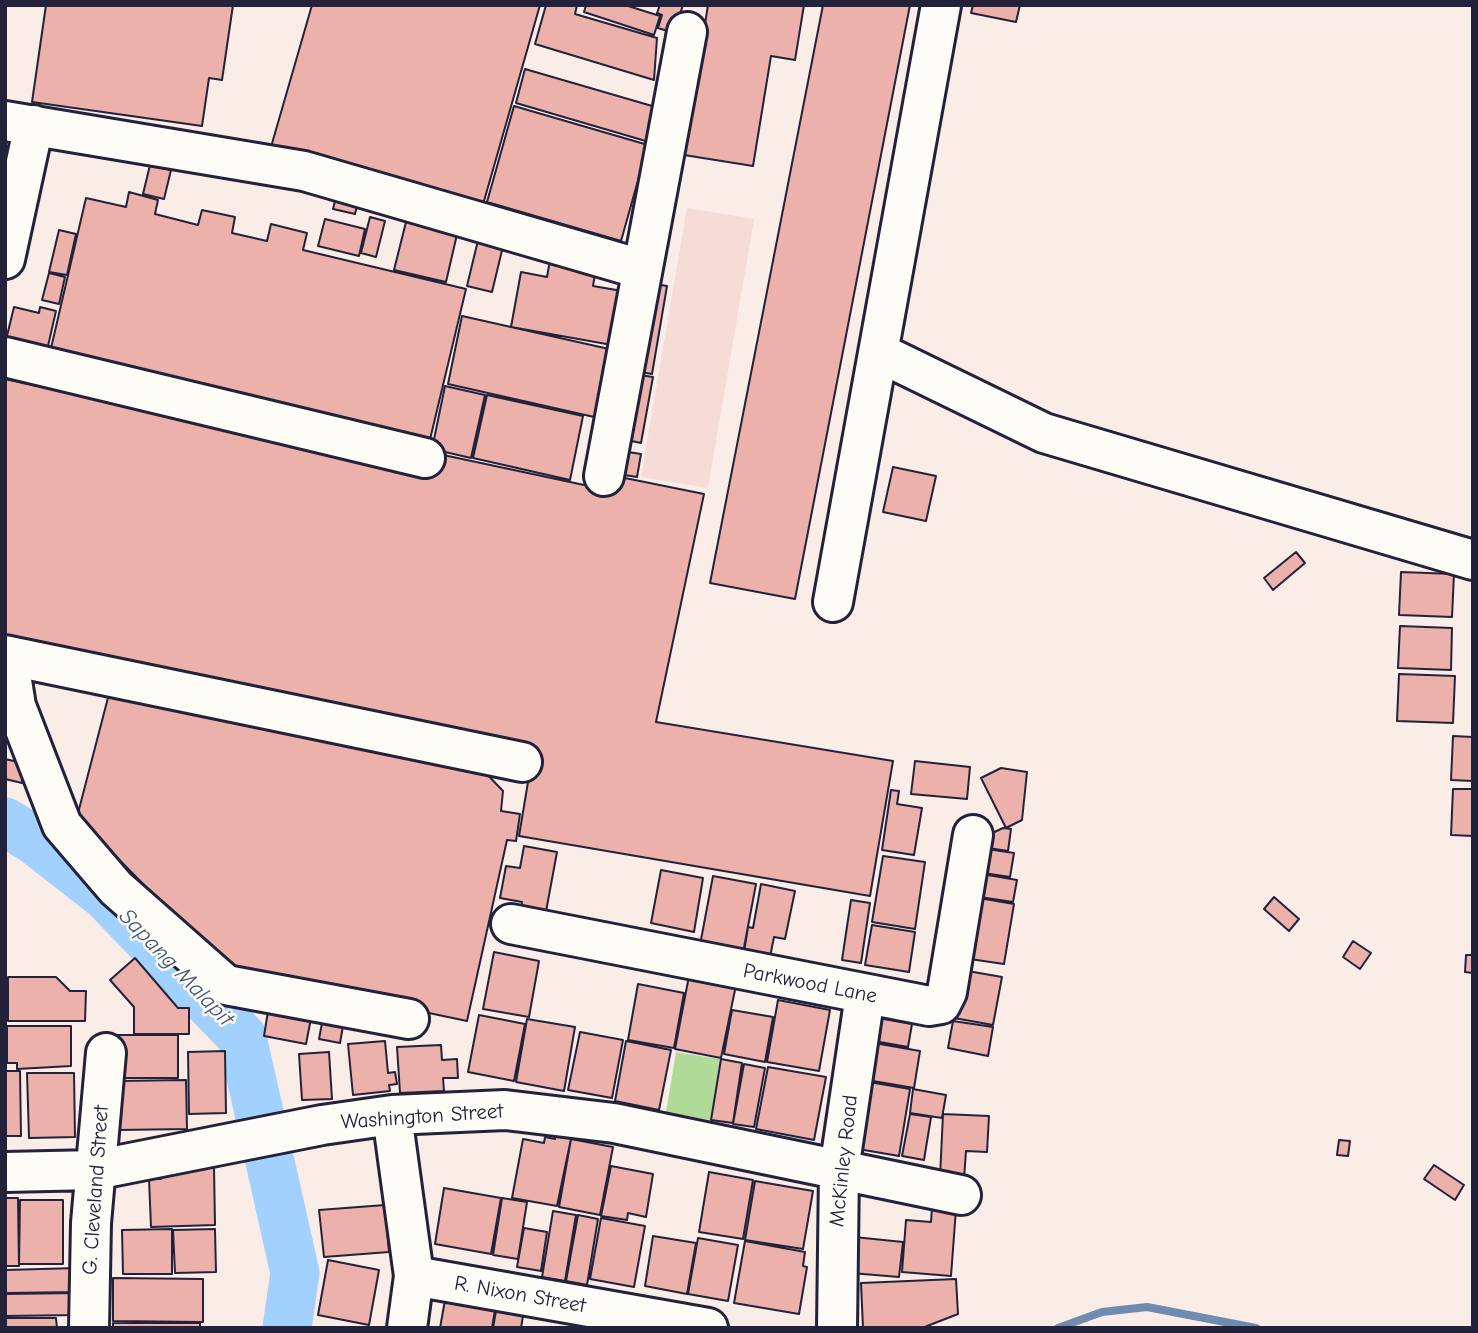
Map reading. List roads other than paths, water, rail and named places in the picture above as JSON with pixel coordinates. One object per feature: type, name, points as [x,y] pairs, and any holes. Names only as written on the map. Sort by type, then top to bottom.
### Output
[{"type":"street","points":[[833,602],[941,5]]},
{"type":"street","points":[[604,477],[640,270],[687,32]]},
{"type":"street","points":[[5,259],[20,123],[304,171],[640,270]]},
{"type":"street","points":[[880,353],[1044,433],[1473,560]]},
{"type":"street","points":[[5,357],[425,458]]},
{"type":"street","points":[[409,1019],[226,985],[116,888],[62,825],[16,706],[6,656],[522,762]]},
{"type":"street","name":"Parkwood Lane","points":[[511,924],[865,995],[929,1006],[941,1004],[947,992],[973,835]]},
{"type":"street","name":"McKinley Road","points":[[837,1328],[839,1170],[865,995]]},
{"type":"street","name":"G. Cleveland Street","points":[[89,1328],[91,1223],[106,1053]]},
{"type":"street","name":"Washington Street","points":[[5,1172],[96,1170],[261,1136],[392,1115],[505,1110],[614,1123],[961,1195]]},
{"type":"street","points":[[392,1115],[414,1276],[407,1328]]},
{"type":"street","name":"R. Nixon Street","points":[[414,1276],[708,1328]]},
{"type":"waterway","name":"Sapang Malapit","points":[[5,822],[33,839],[106,896],[242,1037],[295,1273],[287,1328]]},
{"type":"waterway","name":"Sapang Malapit","points":[[1058,1328],[1102,1312],[1147,1307],[1256,1328]]}]
